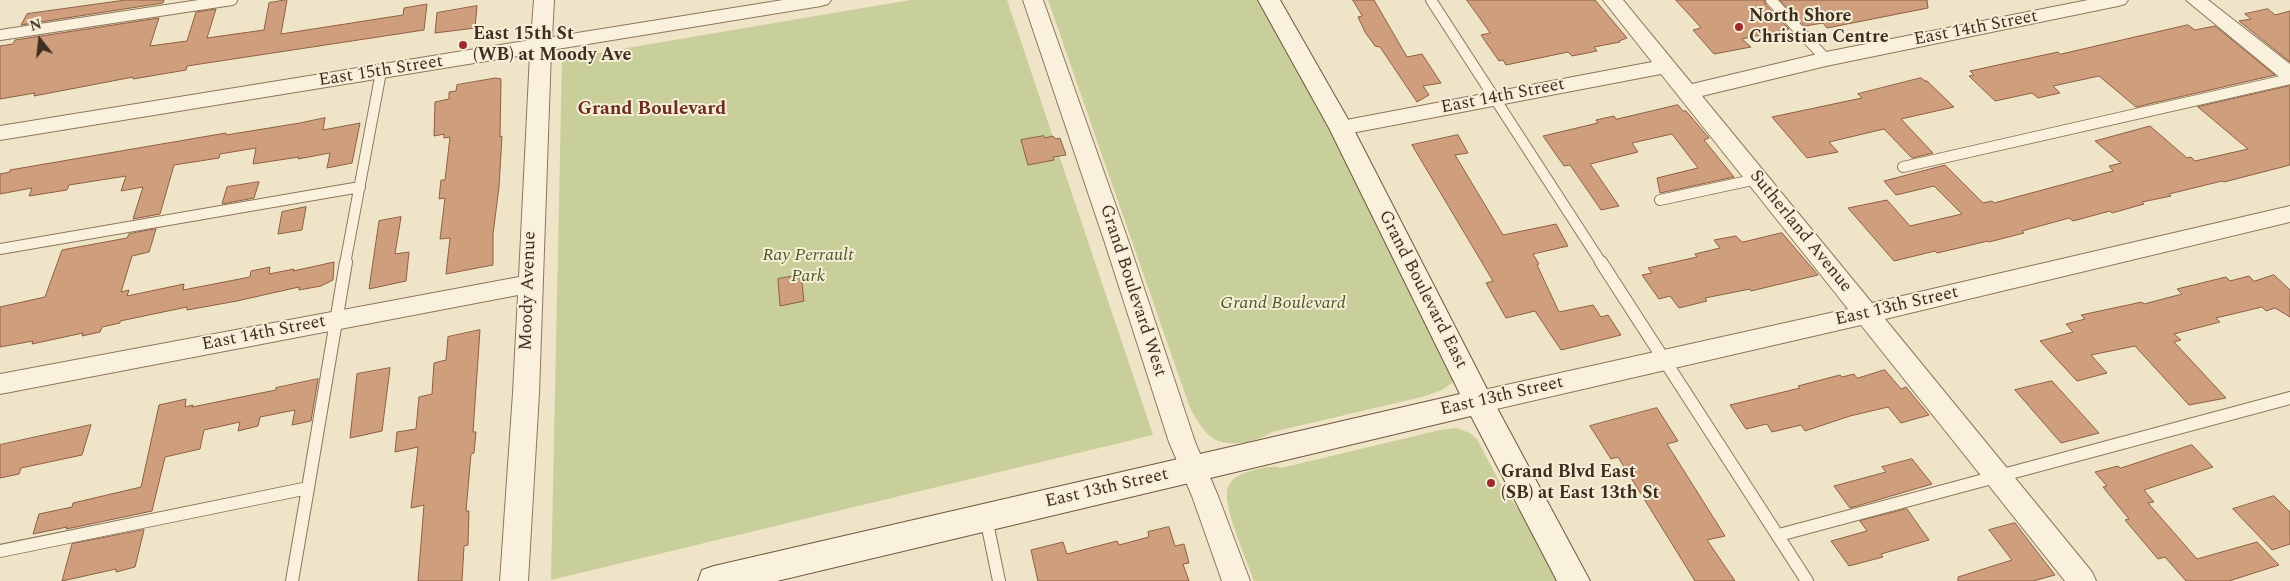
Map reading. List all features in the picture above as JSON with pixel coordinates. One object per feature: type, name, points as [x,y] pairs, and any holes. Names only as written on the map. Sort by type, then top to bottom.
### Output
[{"type":"main road","name":"Grand Boulevard East","points":[[1269,0],[1341,128],[1479,402],[1574,581]]},
{"type":"main road","name":"East 13th Street","points":[[714,581],[1479,402]]},
{"type":"street","name":"Moody Avenue","points":[[514,581],[526,394],[529,284],[544,0]]},
{"type":"street","name":"East 15th Street","points":[[0,133],[821,0]]},
{"type":"street","name":"Grand Boulevard West","points":[[1033,0],[1117,243],[1182,442],[1236,581]]},
{"type":"street","name":"Sutherland Avenue","points":[[1612,0],[2082,581]]},
{"type":"street","name":"East 14th Street","points":[[1687,92],[1826,59],[2118,0]]},
{"type":"street","points":[[2196,0],[2290,75]]},
{"type":"street","name":"East 14th Street","points":[[1341,128],[1666,66]]},
{"type":"street","name":"East 13th Street","points":[[1479,402],[1866,314],[2290,214]]},
{"type":"street","name":"East 14th Street","points":[[0,384],[529,284]]},
{"type":"lane","points":[[0,35],[232,0]]},
{"type":"lane","points":[[1431,0],[1807,581]]},
{"type":"lane","points":[[1772,0],[1826,59]]},
{"type":"lane","points":[[292,581],[335,320],[381,72]]},
{"type":"lane","points":[[1903,167],[2290,79]]},
{"type":"lane","points":[[1660,200],[1756,179]]},
{"type":"lane","points":[[0,249],[360,187]]},
{"type":"lane","points":[[1779,536],[2290,398]]},
{"type":"lane","points":[[0,551],[308,488]]},
{"type":"lane","points":[[986,518],[999,581]]},
{"type":"green space","name":"Ray Perrault Park","points":[[910,0],[1007,0],[1153,435],[551,580],[562,59]]},
{"type":"green space","name":"Grand Boulevard","points":[[1048,0],[1259,0],[1266,9],[1452,365],[1453,382],[1442,390],[1422,397],[1272,432],[1258,439],[1242,443],[1225,443],[1211,437],[1199,423],[1190,408]]},
{"type":"green space","points":[[1456,428],[1470,433],[1477,439],[1502,487],[1530,525],[1559,581],[1254,581],[1229,511],[1227,492],[1235,478],[1243,473],[1262,468],[1281,468],[1440,430]]},
{"type":"building","points":[[126,0],[164,0],[163,3],[21,25],[27,14]]},
{"type":"building","points":[[287,0],[281,34],[403,15],[404,8],[427,4],[424,30],[187,66],[186,70],[133,79],[133,77],[34,96],[35,93],[0,99],[0,46],[13,44],[15,40],[159,18],[150,46],[187,41],[196,12],[216,9],[207,38],[264,30],[269,3]]},
{"type":"building","points":[[1353,0],[1374,0],[1407,57],[1422,54],[1441,83],[1423,86],[1429,95],[1417,102],[1380,47],[1375,46],[1365,32],[1358,17],[1362,16]]},
{"type":"building","points":[[1467,0],[1595,0],[1627,38],[1620,42],[1594,47],[1597,51],[1572,56],[1568,52],[1506,65],[1503,60],[1499,61],[1481,35],[1490,33]]},
{"type":"building","name":"North Shore Christian Centre","points":[[1676,0],[1764,0],[1766,5],[1789,29],[1742,39],[1751,47],[1714,54],[1693,30],[1701,28]]},
{"type":"building","points":[[1780,0],[1927,0],[1928,8],[1827,28],[1823,23],[1805,26]]},
{"type":"building","points":[[477,6],[475,28],[435,33],[437,13]]},
{"type":"building","points":[[2268,9],[2275,15],[2290,11],[2290,62],[2239,21],[2251,19],[2245,14]]},
{"type":"building","points":[[2188,25],[2195,30],[2215,26],[2275,75],[2136,107],[2099,76],[2053,86],[2060,93],[2038,98],[2032,93],[1995,101],[1969,76],[1974,75],[1970,71],[2058,52],[2060,54]]},
{"type":"building","points":[[496,78],[501,79],[500,137],[502,136],[499,187],[493,234],[493,265],[446,274],[450,238],[440,239],[445,198],[439,199],[441,180],[445,180],[450,137],[444,138],[444,134],[434,136],[435,102],[449,99],[449,92],[456,91],[457,85]]},
{"type":"building","points":[[1921,78],[1927,81],[1954,107],[1901,119],[1933,153],[1912,158],[1884,129],[1829,142],[1838,152],[1807,158],[1772,117],[1862,98],[1858,94]]},
{"type":"building","points":[[2290,86],[2290,165],[2169,194],[2171,196],[2142,202],[2144,204],[2112,213],[2110,211],[2073,221],[2069,218],[1989,242],[1937,253],[1935,251],[1894,261],[1848,208],[1887,200],[1910,226],[1962,214],[1934,186],[1896,195],[1884,181],[1945,165],[1983,203],[1992,201],[1994,203],[2113,171],[2109,166],[2121,163],[2095,141],[2150,126],[2187,158],[2191,157],[2195,161],[2248,149],[2198,107]]},
{"type":"building","points":[[1678,105],[1683,111],[1686,111],[1709,138],[1704,140],[1734,177],[1660,193],[1657,178],[1698,168],[1672,134],[1632,143],[1638,152],[1590,164],[1619,206],[1601,210],[1570,165],[1564,166],[1543,136],[1598,123],[1596,120],[1614,116],[1616,119]]},
{"type":"building","points":[[325,118],[323,130],[360,123],[352,163],[327,168],[330,153],[253,164],[256,148],[220,154],[219,158],[174,165],[160,214],[133,219],[143,187],[121,191],[126,176],[69,185],[67,190],[29,196],[32,188],[0,194],[0,174],[10,172],[10,170]]},
{"type":"building","points":[[1458,135],[1468,153],[1455,155],[1503,235],[1556,224],[1568,246],[1533,254],[1559,312],[1593,305],[1601,317],[1608,315],[1621,335],[1561,350],[1535,311],[1506,318],[1486,283],[1493,281],[1412,145]]},
{"type":"building","points":[[1044,136],[1045,138],[1053,136],[1056,139],[1060,138],[1066,155],[1053,157],[1054,160],[1028,165],[1021,140]]},
{"type":"building","points":[[259,182],[254,198],[222,204],[227,187]]},
{"type":"building","points":[[306,207],[302,230],[278,234],[282,212]]},
{"type":"building","points":[[401,217],[395,254],[409,252],[406,281],[369,289],[379,221]]},
{"type":"building","points":[[156,229],[149,252],[132,256],[121,292],[129,290],[127,296],[184,284],[183,290],[250,277],[251,271],[270,267],[269,274],[334,262],[333,280],[321,286],[299,290],[299,287],[237,301],[187,310],[187,307],[120,321],[120,323],[102,327],[100,332],[82,336],[83,333],[32,344],[33,341],[0,347],[0,307],[45,297],[62,250],[127,238],[129,234]]},
{"type":"building","points":[[1782,233],[1818,275],[1751,291],[1750,289],[1705,298],[1707,301],[1679,308],[1670,296],[1659,299],[1642,275],[1652,273],[1648,268],[1697,257],[1695,254],[1720,248],[1714,240],[1736,236],[1742,242]]},
{"type":"building","points":[[801,275],[804,301],[780,306],[778,279]]},
{"type":"building","points":[[2274,275],[2290,290],[2290,317],[2275,308],[2266,311],[2262,307],[2216,318],[2220,322],[2174,334],[2181,340],[2174,342],[2226,398],[2189,405],[2135,346],[2091,355],[2107,373],[2077,381],[2040,341],[2073,332],[2066,324],[2085,319],[2081,315],[2142,302],[2144,304],[2182,294],[2177,289],[2226,277],[2230,281],[2249,276],[2254,281]]},
{"type":"building","points":[[480,330],[473,432],[476,432],[474,453],[471,454],[466,511],[469,511],[468,545],[464,546],[462,581],[418,581],[424,505],[411,508],[418,447],[395,452],[397,432],[416,429],[419,397],[432,394],[434,363],[446,360],[448,337]]},
{"type":"building","points":[[390,368],[382,431],[350,438],[357,374]]},
{"type":"building","points":[[1885,370],[1901,389],[1906,387],[1929,415],[1901,423],[1888,407],[1850,416],[1805,431],[1801,425],[1772,432],[1767,424],[1746,429],[1730,405],[1800,388],[1798,386],[1840,375],[1842,377],[1854,374],[1857,378]]},
{"type":"building","points":[[318,379],[311,421],[292,425],[295,410],[260,417],[258,426],[238,431],[240,422],[204,430],[200,449],[165,457],[152,511],[33,534],[39,514],[72,507],[73,503],[141,487],[159,405],[186,399],[185,407],[193,405],[192,407],[276,390],[276,388]]},
{"type":"building","points":[[2052,381],[2099,433],[2061,443],[2015,390]]},
{"type":"building","points":[[1657,408],[1678,441],[1667,444],[1725,536],[1707,540],[1735,581],[1695,581],[1618,457],[1611,459],[1590,426]]},
{"type":"building","points":[[91,425],[82,455],[21,468],[19,474],[0,478],[0,445]]},
{"type":"building","points":[[2192,445],[2213,467],[2144,490],[2154,502],[2148,503],[2197,559],[2257,542],[2279,565],[2229,581],[2186,581],[2165,557],[2158,559],[2125,520],[2129,519],[2103,487],[2107,486],[2095,472],[2118,466],[2120,468]]},
{"type":"building","points":[[1912,459],[1932,484],[1850,508],[1834,486],[1886,472],[1882,467]]},
{"type":"building","points":[[2274,496],[2290,512],[2290,544],[2272,550],[2233,509]]},
{"type":"building","points":[[1907,509],[1929,540],[1881,554],[1883,557],[1849,566],[1831,541],[1867,531],[1860,521]]},
{"type":"building","points":[[2015,523],[2055,575],[2033,581],[1958,581],[1958,577],[2012,560],[1989,530]]},
{"type":"building","points":[[1169,527],[1175,546],[1184,544],[1189,563],[1183,564],[1189,581],[1038,581],[1031,550],[1063,542],[1067,554],[1117,541],[1119,545],[1149,537],[1148,532]]},
{"type":"building","points":[[144,530],[135,567],[116,572],[116,569],[62,581],[72,544]]},
{"type":"place","name":"North Shore Christian Centre","points":[[1739,27]]},
{"type":"place","name":"East 15th St (WB) at Moody Ave","points":[[463,45]]},
{"type":"place","name":"Grand Blvd East (SB) at East 13th St","points":[[1491,483]]},
{"type":"district","name":"Grand Boulevard","points":[[652,110]]}]
